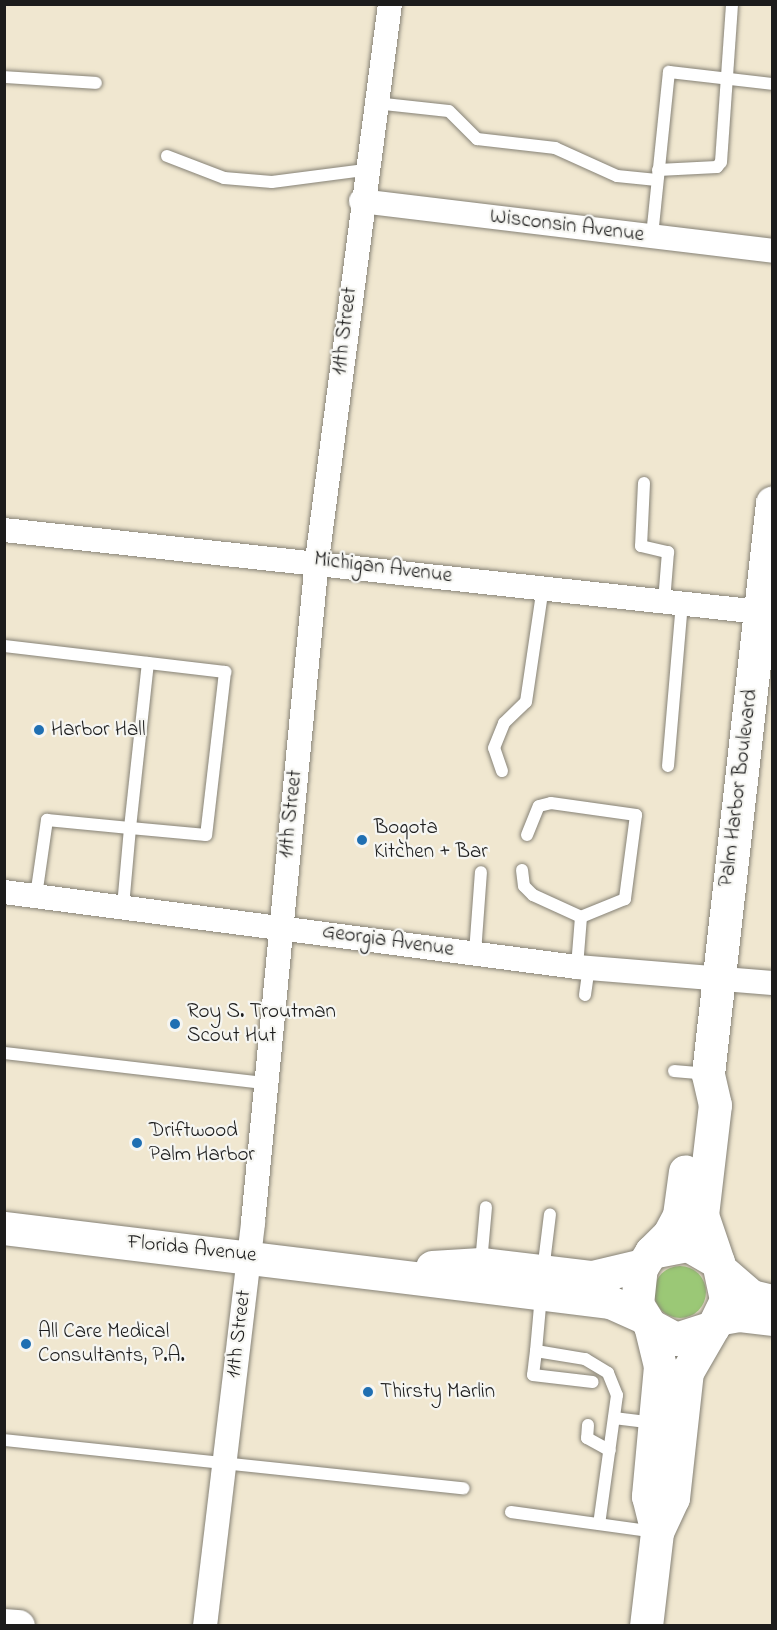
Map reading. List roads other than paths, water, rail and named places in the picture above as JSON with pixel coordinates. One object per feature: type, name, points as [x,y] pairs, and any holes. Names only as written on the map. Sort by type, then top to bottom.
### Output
[{"type":"main road","name":"Palm Harbor Boulevard","points":[[721,1267],[702,1215],[715,1106],[708,1074],[716,981],[772,503]]},
{"type":"main road","name":"Palm Harbor Boulevard","points":[[647,1258],[679,1215],[693,1104],[708,1074]]},
{"type":"main road","name":"Florida Avenue","points":[[4,1228],[379,1270],[542,1284],[615,1276],[647,1258]]},
{"type":"main road","points":[[646,1626],[657,1532],[673,1498],[687,1372],[726,1300],[721,1267],[688,1245],[647,1258],[636,1295],[660,1366],[648,1496],[657,1532]]},
{"type":"main road","name":"Florida Avenue","points":[[379,1270],[481,1264],[542,1284],[610,1302],[646,1321]]},
{"type":"main road","points":[[646,1321],[676,1339],[715,1323]]},
{"type":"street","name":"11th Street","points":[[205,1626],[248,1255],[316,560],[365,170],[390,4]]},
{"type":"street","name":"Wisconsin Avenue","points":[[361,201],[772,251]]},
{"type":"street","name":"Michigan Avenue","points":[[4,530],[316,560],[760,612]]},
{"type":"street","name":"Georgia Avenue","points":[[4,892],[583,967],[716,981],[772,983]]},
{"type":"street","points":[[721,1267],[752,1296],[772,1301]]},
{"type":"street","points":[[715,1323],[740,1316],[772,1320]]},
{"type":"street","points":[[4,1624],[19,1626]]},
{"type":"lane","points":[[375,103],[449,111],[477,139],[555,148],[617,176],[658,175],[717,167],[732,4]]},
{"type":"lane","points":[[652,236],[669,72],[772,84]]},
{"type":"lane","points":[[4,77],[96,83]]},
{"type":"lane","points":[[167,156],[224,178],[272,182],[365,170]]},
{"type":"lane","points":[[644,483],[640,546],[668,552],[673,603],[668,766]]},
{"type":"lane","points":[[502,771],[494,748],[504,723],[526,702],[543,587]]},
{"type":"lane","points":[[4,646],[225,672],[206,835],[47,820],[36,896]]},
{"type":"lane","points":[[123,907],[148,663]]},
{"type":"lane","points":[[522,870],[524,886],[533,895],[581,917],[625,899],[636,815],[551,803],[539,806],[527,835]]},
{"type":"lane","points":[[475,954],[481,872]]},
{"type":"lane","points":[[581,917],[585,995]]},
{"type":"lane","points":[[4,1053],[264,1083]]},
{"type":"lane","points":[[674,1071],[708,1074]]},
{"type":"lane","points":[[481,1264],[486,1207]]},
{"type":"lane","points":[[550,1214],[533,1375],[593,1387],[595,1365]]},
{"type":"lane","points":[[536,1351],[595,1365],[608,1373],[617,1395],[599,1524]]},
{"type":"lane","points":[[614,1418],[655,1423]]},
{"type":"lane","points":[[588,1425],[587,1438],[610,1451]]},
{"type":"lane","points":[[4,1440],[463,1488]]},
{"type":"lane","points":[[511,1512],[657,1532]]},
{"type":"place","name":"Harbor Hall","points":[[39,730]]},
{"type":"place","name":"Bogota Kitchen + Bar","points":[[362,840]]},
{"type":"place","name":"Roy S. Troutman Scout Hut","points":[[175,1024]]},
{"type":"place","name":"Driftwood Palm Harbor","points":[[137,1143]]},
{"type":"place","name":"All Care Medical Consultants, P.A.","points":[[26,1344]]},
{"type":"place","name":"Thirsty Marlin","points":[[368,1392]]}]
